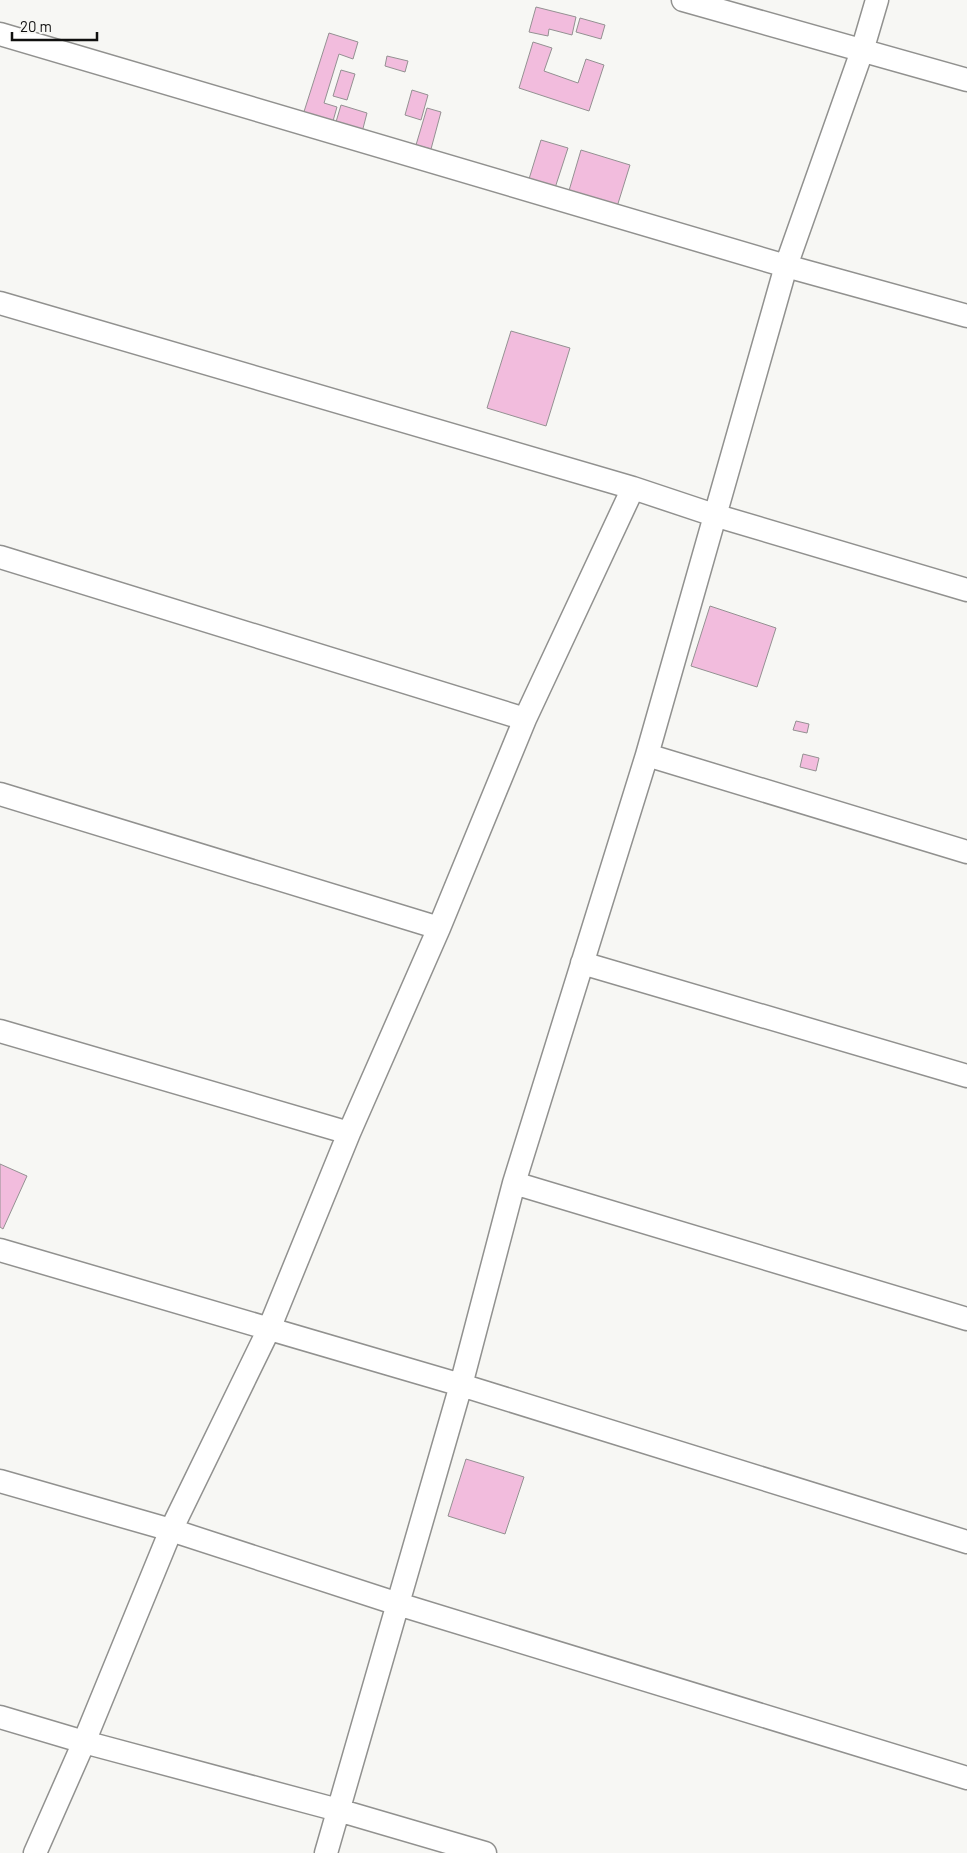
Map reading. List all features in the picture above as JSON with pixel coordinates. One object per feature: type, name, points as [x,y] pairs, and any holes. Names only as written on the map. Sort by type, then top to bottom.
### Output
[{"type":"street","points":[[683,0],[967,80]]},
{"type":"street","points":[[326,1853],[462,1385],[514,1184],[647,755],[786,266],[862,51],[877,0]]},
{"type":"street","points":[[0,34],[786,266],[967,316]]},
{"type":"street","points":[[0,303],[633,488],[714,515],[967,590]]},
{"type":"street","points":[[35,1853],[84,1742],[171,1530],[269,1329],[349,1132],[438,928],[525,719],[633,488]]},
{"type":"street","points":[[0,557],[525,719]]},
{"type":"street","points":[[647,755],[967,852]]},
{"type":"street","points":[[0,794],[438,928]]},
{"type":"street","points":[[582,962],[967,1076]]},
{"type":"street","points":[[0,1031],[349,1132]]},
{"type":"street","points":[[514,1184],[967,1319]]},
{"type":"street","points":[[0,1250],[462,1385],[967,1542]]},
{"type":"street","points":[[0,1481],[171,1530],[398,1604],[967,1778]]},
{"type":"street","points":[[0,1717],[84,1742],[338,1810],[484,1853]]},
{"type":"building","points":[[536,7],[576,17],[572,35],[549,29],[548,36],[529,32]]},
{"type":"building","points":[[580,18],[605,25],[601,39],[576,32]]},
{"type":"building","points":[[329,33],[358,42],[353,59],[339,54],[324,103],[337,107],[331,128],[302,118]]},
{"type":"building","points":[[533,42],[552,48],[544,71],[578,83],[586,59],[604,65],[589,111],[519,88]]},
{"type":"building","points":[[387,56],[408,61],[405,72],[385,66]]},
{"type":"building","points":[[341,70],[355,74],[347,100],[333,96]]},
{"type":"building","points":[[412,90],[428,95],[421,120],[405,115]]},
{"type":"building","points":[[341,105],[367,113],[360,140],[333,132]]},
{"type":"building","points":[[427,108],[441,112],[431,149],[416,145]]},
{"type":"building","points":[[541,140],[568,148],[555,188],[529,179]]},
{"type":"building","points":[[581,150],[630,165],[616,210],[568,194]]},
{"type":"building","points":[[511,331],[570,348],[546,426],[487,408]]},
{"type":"building","points":[[710,606],[776,628],[757,687],[691,666]]},
{"type":"building","points":[[796,721],[809,724],[807,733],[793,730]]},
{"type":"building","points":[[803,754],[819,758],[816,771],[800,767]]},
{"type":"building","points":[[0,1164],[27,1176],[3,1229],[0,1227]]},
{"type":"building","points":[[466,1459],[524,1477],[505,1534],[448,1516]]}]
